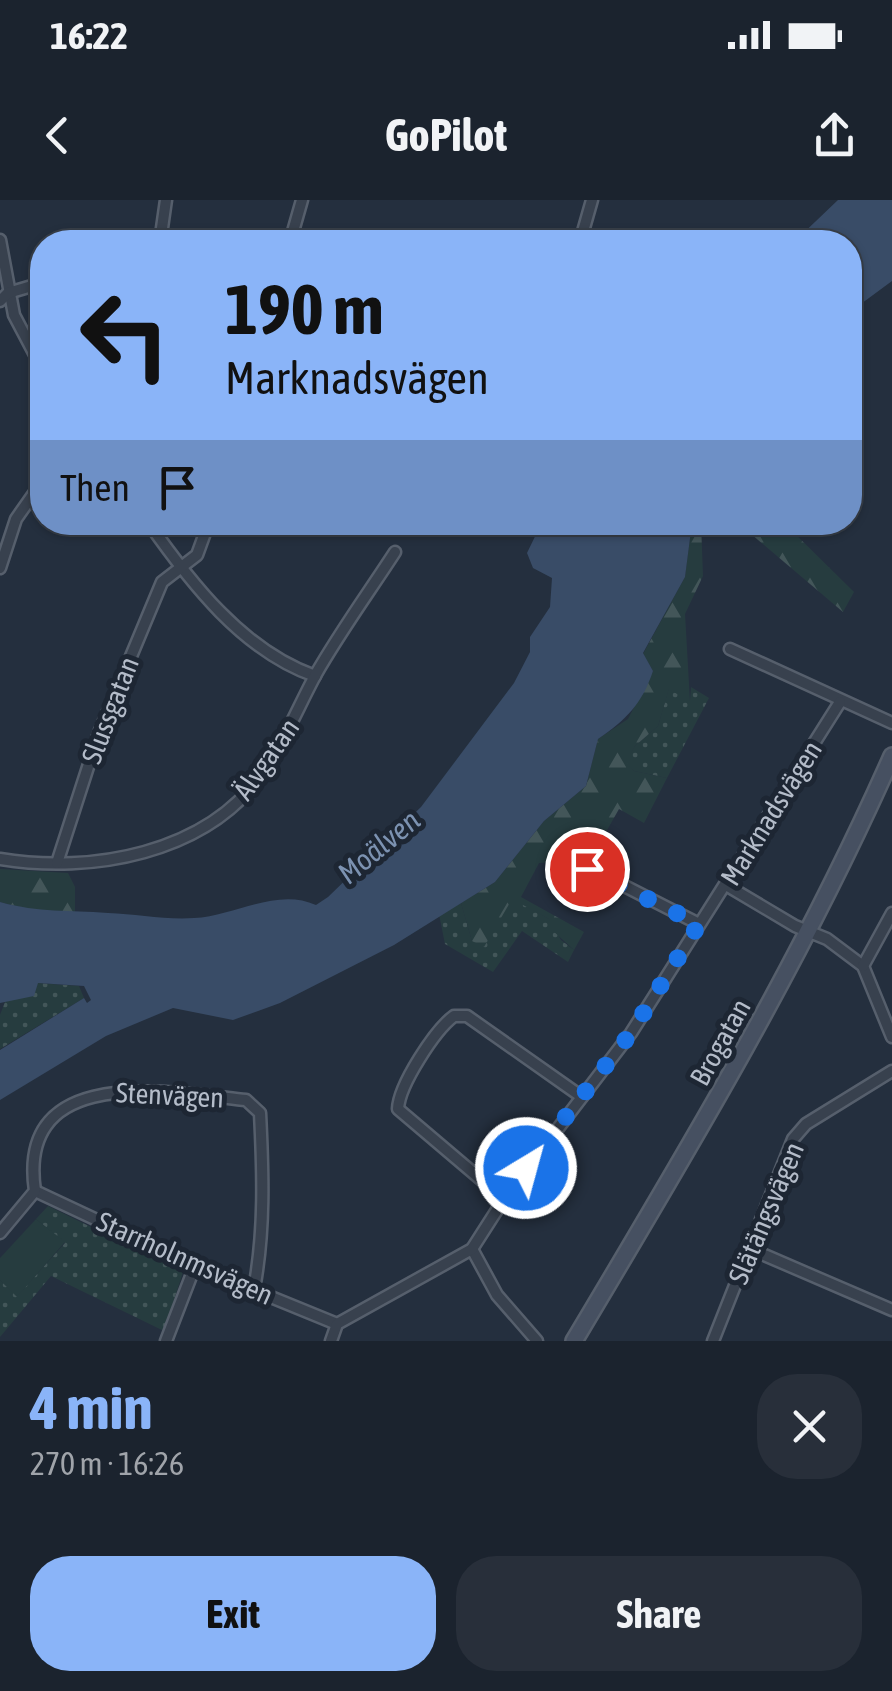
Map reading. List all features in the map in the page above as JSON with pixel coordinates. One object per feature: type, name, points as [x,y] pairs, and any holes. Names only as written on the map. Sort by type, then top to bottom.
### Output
[{"type":"main road","name":"Brogatan","points":[[574,1341],[703,1126],[810,930],[892,756]]},
{"type":"street","points":[[162,230],[166,200]]},
{"type":"street","points":[[293,230],[302,200]]},
{"type":"street","points":[[583,230],[592,200]]},
{"type":"street","points":[[0,240],[4,298],[30,347]]},
{"type":"street","points":[[4,298],[30,288]]},
{"type":"street","points":[[0,568],[16,519],[30,499]]},
{"type":"street","points":[[157,535],[179,566],[238,628],[315,676]]},
{"type":"street","name":"Slussgatan","points":[[57,862],[98,733],[162,582],[197,556],[204,535]]},
{"type":"street","name":"Älvgatan","points":[[0,860],[57,862],[138,854],[222,817],[261,775],[315,676],[395,552]]},
{"type":"street","points":[[730,649],[892,723]]},
{"type":"street","name":"Marknadsvägen","points":[[337,1324],[472,1249],[504,1198],[631,1033],[840,702]]},
{"type":"street","points":[[576,876],[587,869],[597,872],[699,924]]},
{"type":"street","points":[[726,886],[794,926],[810,930],[862,966],[892,1037]]},
{"type":"street","points":[[862,966],[892,913]]},
{"type":"street","points":[[504,1198],[398,1108],[422,1054],[447,1021],[454,1016],[467,1016],[582,1096]]},
{"type":"street","name":"Slätängsvägen","points":[[713,1341],[794,1140],[806,1124],[892,1071]]},
{"type":"street","name":"Stenvägen","points":[[35,1191],[31,1164],[38,1139],[65,1110],[90,1095],[118,1089],[246,1100],[260,1113],[264,1177],[261,1250],[254,1289]]},
{"type":"street","points":[[0,1233],[35,1191]]},
{"type":"street","name":"Starrholnmsvägen","points":[[35,1191],[195,1266],[337,1324]]},
{"type":"street","points":[[748,1248],[892,1310]]},
{"type":"street","points":[[472,1249],[497,1295],[538,1341]]},
{"type":"street","points":[[166,1341],[195,1266]]},
{"type":"street","points":[[330,1341],[337,1324]]},
{"type":"green space","points":[[690,535],[701,535],[703,576],[685,614],[690,702],[669,689],[658,726],[635,746],[626,762],[634,771],[667,778],[644,823],[619,809],[590,860],[539,863],[521,897],[584,932],[574,950],[552,930],[549,919],[512,899],[484,947],[472,941],[461,903],[495,882],[544,821],[586,786],[598,739],[628,719],[653,671],[643,654],[685,577]]},
{"type":"green space","points":[[752,535],[796,535],[854,592],[843,612]]},
{"type":"green space","points":[[691,687],[709,698],[667,778],[634,771],[625,762],[635,746],[658,726],[669,688],[690,701]]},
{"type":"green space","points":[[0,869],[68,873],[75,887],[75,913],[41,913],[0,902]]},
{"type":"green space","points":[[512,898],[549,919],[561,940],[574,950],[568,962],[522,931],[493,972],[445,944],[439,914],[461,903],[472,941]]},
{"type":"green space","points":[[37,983],[79,986],[84,998],[0,1049],[0,1015],[5,1002],[23,996]]},
{"type":"green space","points":[[48,1206],[183,1272],[164,1331],[51,1276],[0,1337],[0,1280],[17,1296],[65,1243],[36,1219]]},
{"type":"green space","points":[[36,1219],[65,1242],[17,1297],[0,1280],[0,1258]]},
{"type":"water","points":[[838,200],[892,200],[892,281],[862,303],[862,230],[807,230]]},
{"type":"water","points":[[536,535],[690,535],[685,577],[643,653],[653,671],[644,693],[617,725],[598,739],[586,786],[544,821],[495,882],[394,945],[280,1003],[233,1020],[173,1008],[106,1036],[0,1100],[0,1050],[84,998],[87,1003],[91,1000],[84,986],[38,983],[34,996],[0,1003],[0,902],[41,910],[162,918],[209,916],[286,899],[316,905],[421,807],[514,683],[530,652],[530,637],[550,607],[552,578],[533,568],[527,553]]},
{"type":"route","points":[[526,1168],[631,1033],[699,924],[587,869]]},
{"type":"water label","name":"Moälven","points":[[379,847]]}]
